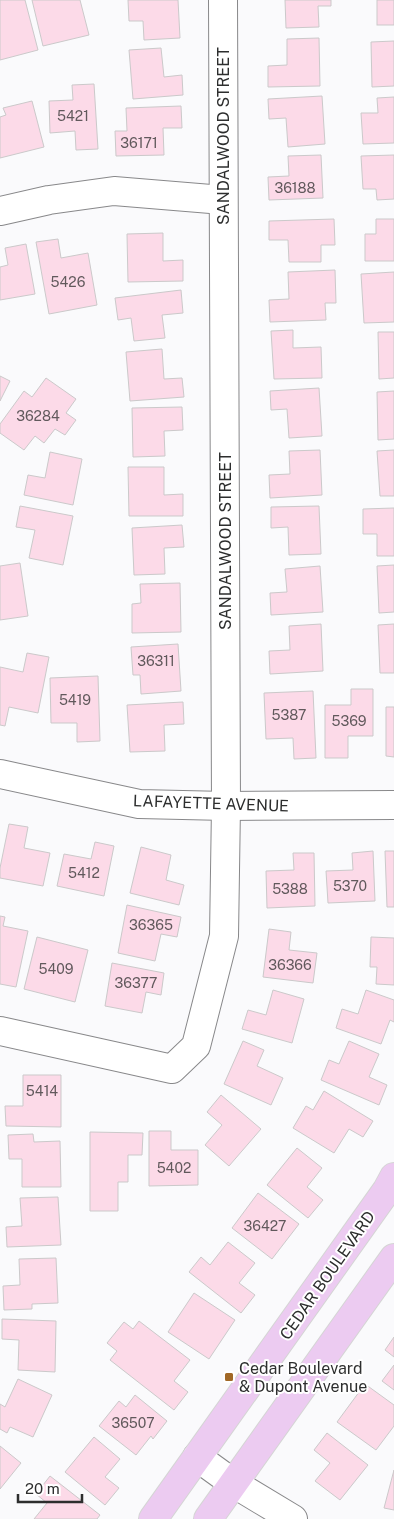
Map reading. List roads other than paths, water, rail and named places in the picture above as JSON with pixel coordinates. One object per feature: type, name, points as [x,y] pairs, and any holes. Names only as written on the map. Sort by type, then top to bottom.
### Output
[{"type":"main road","name":"CEDAR BOULEVARD","points":[[153,1519],[306,1306],[382,1198],[394,1177]]},
{"type":"main road","points":[[208,1519],[394,1258]]},
{"type":"street","name":"SANDALWOOD STREET","points":[[0,1031],[172,1069],[196,1046],[224,936],[226,806],[223,0]]},
{"type":"street","points":[[0,211],[49,200],[114,191],[223,200]]},
{"type":"street","name":"LAFAYETTE AVENUE","points":[[0,774],[139,804],[226,806],[394,805]]},
{"type":"street","points":[[197,1457],[233,1483],[293,1519]]},
{"type":"place","name":"Cedar Boulevard & Dupont Avenue","points":[[229,1377]]}]
